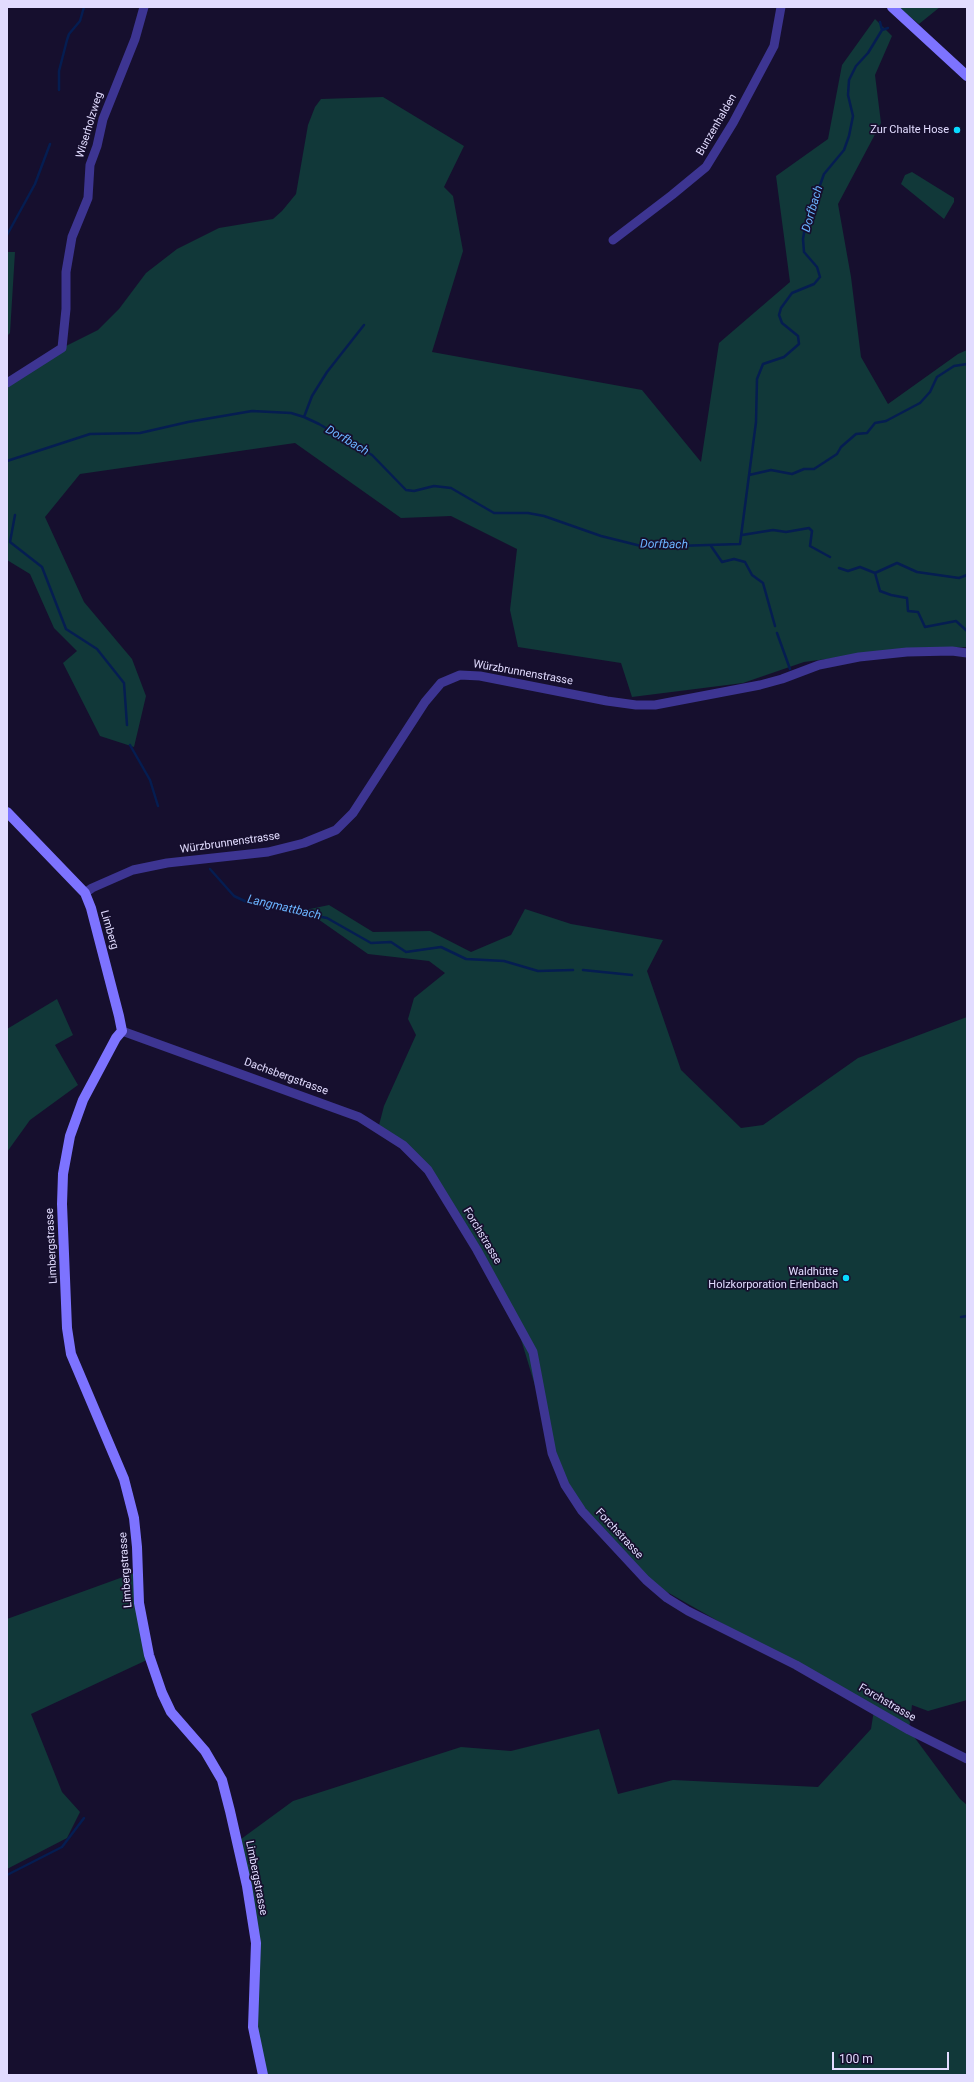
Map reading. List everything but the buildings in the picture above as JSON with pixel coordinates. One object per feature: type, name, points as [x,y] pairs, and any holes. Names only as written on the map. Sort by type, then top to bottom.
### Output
[{"type":"street","name":"Wiserholzweg","points":[[7,383],[62,348],[66,309],[66,272],[72,237],[88,198],[90,165],[105,113],[135,39],[144,7]]},
{"type":"street","name":"Bunzenhalden","points":[[613,240],[706,167],[733,123],[774,46],[781,7]]},
{"type":"street","points":[[892,7],[967,76]]},
{"type":"street","name":"Würzbrunnenstrasse","points":[[85,893],[92,888],[133,870],[167,863],[268,852],[304,843],[336,830],[353,813],[425,702],[441,683],[460,675],[480,676],[636,706],[654,705],[768,683],[819,665],[859,657],[907,652],[952,651],[967,654]]},
{"type":"street","name":"Limberg","points":[[7,812],[85,893],[91,908],[108,971],[122,1031]]},
{"type":"street","name":"Limbergstrasse","points":[[122,1031],[84,1100],[70,1136],[63,1174],[62,1204],[67,1328],[71,1354],[124,1479],[134,1518],[137,1547],[139,1603],[149,1655],[162,1693],[171,1712],[205,1751],[222,1780],[247,1886],[256,1943],[253,2026],[263,2075]]},
{"type":"street","name":"Dachsbergstrasse","points":[[122,1031],[359,1118],[403,1145],[428,1170]]},
{"type":"street","name":"Forchstrasse","points":[[428,1170],[477,1250],[533,1352],[552,1453],[564,1485],[582,1512],[646,1580],[667,1598],[688,1611],[796,1665],[909,1730],[967,1759]]},
{"type":"green space","points":[[898,7],[940,7],[919,24]]},
{"type":"green space","points":[[875,19],[892,36],[875,75],[881,123],[838,204],[851,277],[861,357],[888,404],[958,354],[967,350],[967,647],[887,651],[804,662],[743,683],[632,697],[621,663],[518,647],[510,610],[517,549],[451,516],[401,518],[295,443],[80,474],[45,517],[84,602],[132,659],[146,696],[134,747],[100,736],[63,663],[77,651],[54,628],[30,574],[7,560],[7,383],[62,348],[98,330],[119,309],[146,273],[177,249],[219,228],[273,219],[282,211],[296,194],[308,125],[315,107],[321,99],[383,97],[464,146],[444,187],[453,196],[463,251],[432,352],[642,390],[701,462],[719,343],[790,282],[776,176],[828,139],[842,65]]},
{"type":"green space","points":[[912,172],[954,198],[954,202],[944,219],[901,184],[905,175]]},
{"type":"green space","points":[[7,252],[15,252],[10,333],[7,336]]},
{"type":"green space","points":[[329,905],[373,932],[430,931],[471,952],[511,935],[525,909],[571,924],[663,940],[647,971],[681,1070],[741,1128],[763,1125],[858,1058],[967,1017],[967,1700],[928,1711],[912,1705],[909,1730],[960,1799],[967,1805],[967,2075],[267,2075],[258,2039],[257,1932],[237,1842],[293,1801],[461,1747],[511,1751],[599,1729],[618,1794],[673,1780],[818,1787],[871,1729],[874,1710],[646,1580],[565,1485],[517,1326],[428,1170],[378,1129],[384,1106],[416,1035],[408,1019],[414,998],[445,973],[429,961],[368,954],[305,910]]},
{"type":"green space","points":[[57,999],[73,1035],[55,1045],[78,1085],[30,1120],[7,1152],[7,1029]]},
{"type":"green space","points":[[134,1573],[149,1659],[31,1714],[62,1792],[80,1812],[67,1838],[7,1869],[7,1619]]},
{"type":"waterway","points":[[59,90],[59,71],[67,40],[69,34],[80,21],[84,7]]},
{"type":"waterway","name":"Dorfbach","points":[[7,461],[90,434],[140,433],[188,422],[252,411],[291,413],[319,424],[372,455],[406,490],[414,491],[434,486],[451,488],[494,513],[528,513],[544,516],[601,536],[645,547],[740,544],[756,422],[757,379],[763,364],[784,357],[799,344],[798,336],[782,323],[779,315],[781,308],[792,293],[814,284],[820,277],[817,267],[804,252],[803,239],[805,227],[824,174],[844,150],[849,136],[853,116],[848,95],[849,80],[856,66],[868,53],[882,30],[880,22]]},
{"type":"waterway","name":"Dorfbach","points":[[882,30],[888,28]]},
{"type":"waterway","points":[[7,235],[35,184],[50,144]]},
{"type":"waterway","points":[[304,417],[312,396],[327,372],[364,325]]},
{"type":"waterway","points":[[749,475],[771,470],[792,474],[804,469],[814,469],[837,454],[841,447],[856,434],[867,433],[875,423],[886,421],[920,403],[930,392],[937,377],[954,366],[967,364]]},
{"type":"waterway","name":"Langmattbach","points":[[15,515],[10,542],[42,567],[66,629],[97,649],[124,683],[127,725]]},
{"type":"waterway","points":[[742,535],[773,530],[786,532],[809,528],[812,531],[810,546],[830,557]]},
{"type":"waterway","points":[[711,546],[722,562],[734,559],[745,562],[752,575],[763,583],[775,626]]},
{"type":"waterway","points":[[839,568],[848,571],[860,567],[875,573],[897,563],[917,572],[959,578],[967,575]]},
{"type":"waterway","points":[[875,573],[880,591],[907,598],[908,611],[918,612],[925,627],[956,621],[967,631]]},
{"type":"waterway","points":[[777,633],[790,669]]},
{"type":"waterway","name":"Langmattbach","points":[[130,745],[150,780],[158,806]]},
{"type":"waterway","name":"Langmattbach","points":[[210,869],[234,896],[249,903],[327,918],[371,943],[391,942],[406,952],[441,947],[466,959],[504,961],[538,971],[573,970]]},
{"type":"waterway","name":"Langmattbach","points":[[583,970],[632,975]]},
{"type":"waterway","points":[[961,1317],[967,1316]]},
{"type":"waterway","points":[[7,1875],[62,1847],[84,1818]]},
{"type":"place","name":"Zur Chalte Hose","points":[[957,130]]},
{"type":"place","name":"Waldhütte Holzkorporation Erlenbach","points":[[846,1278]]}]
